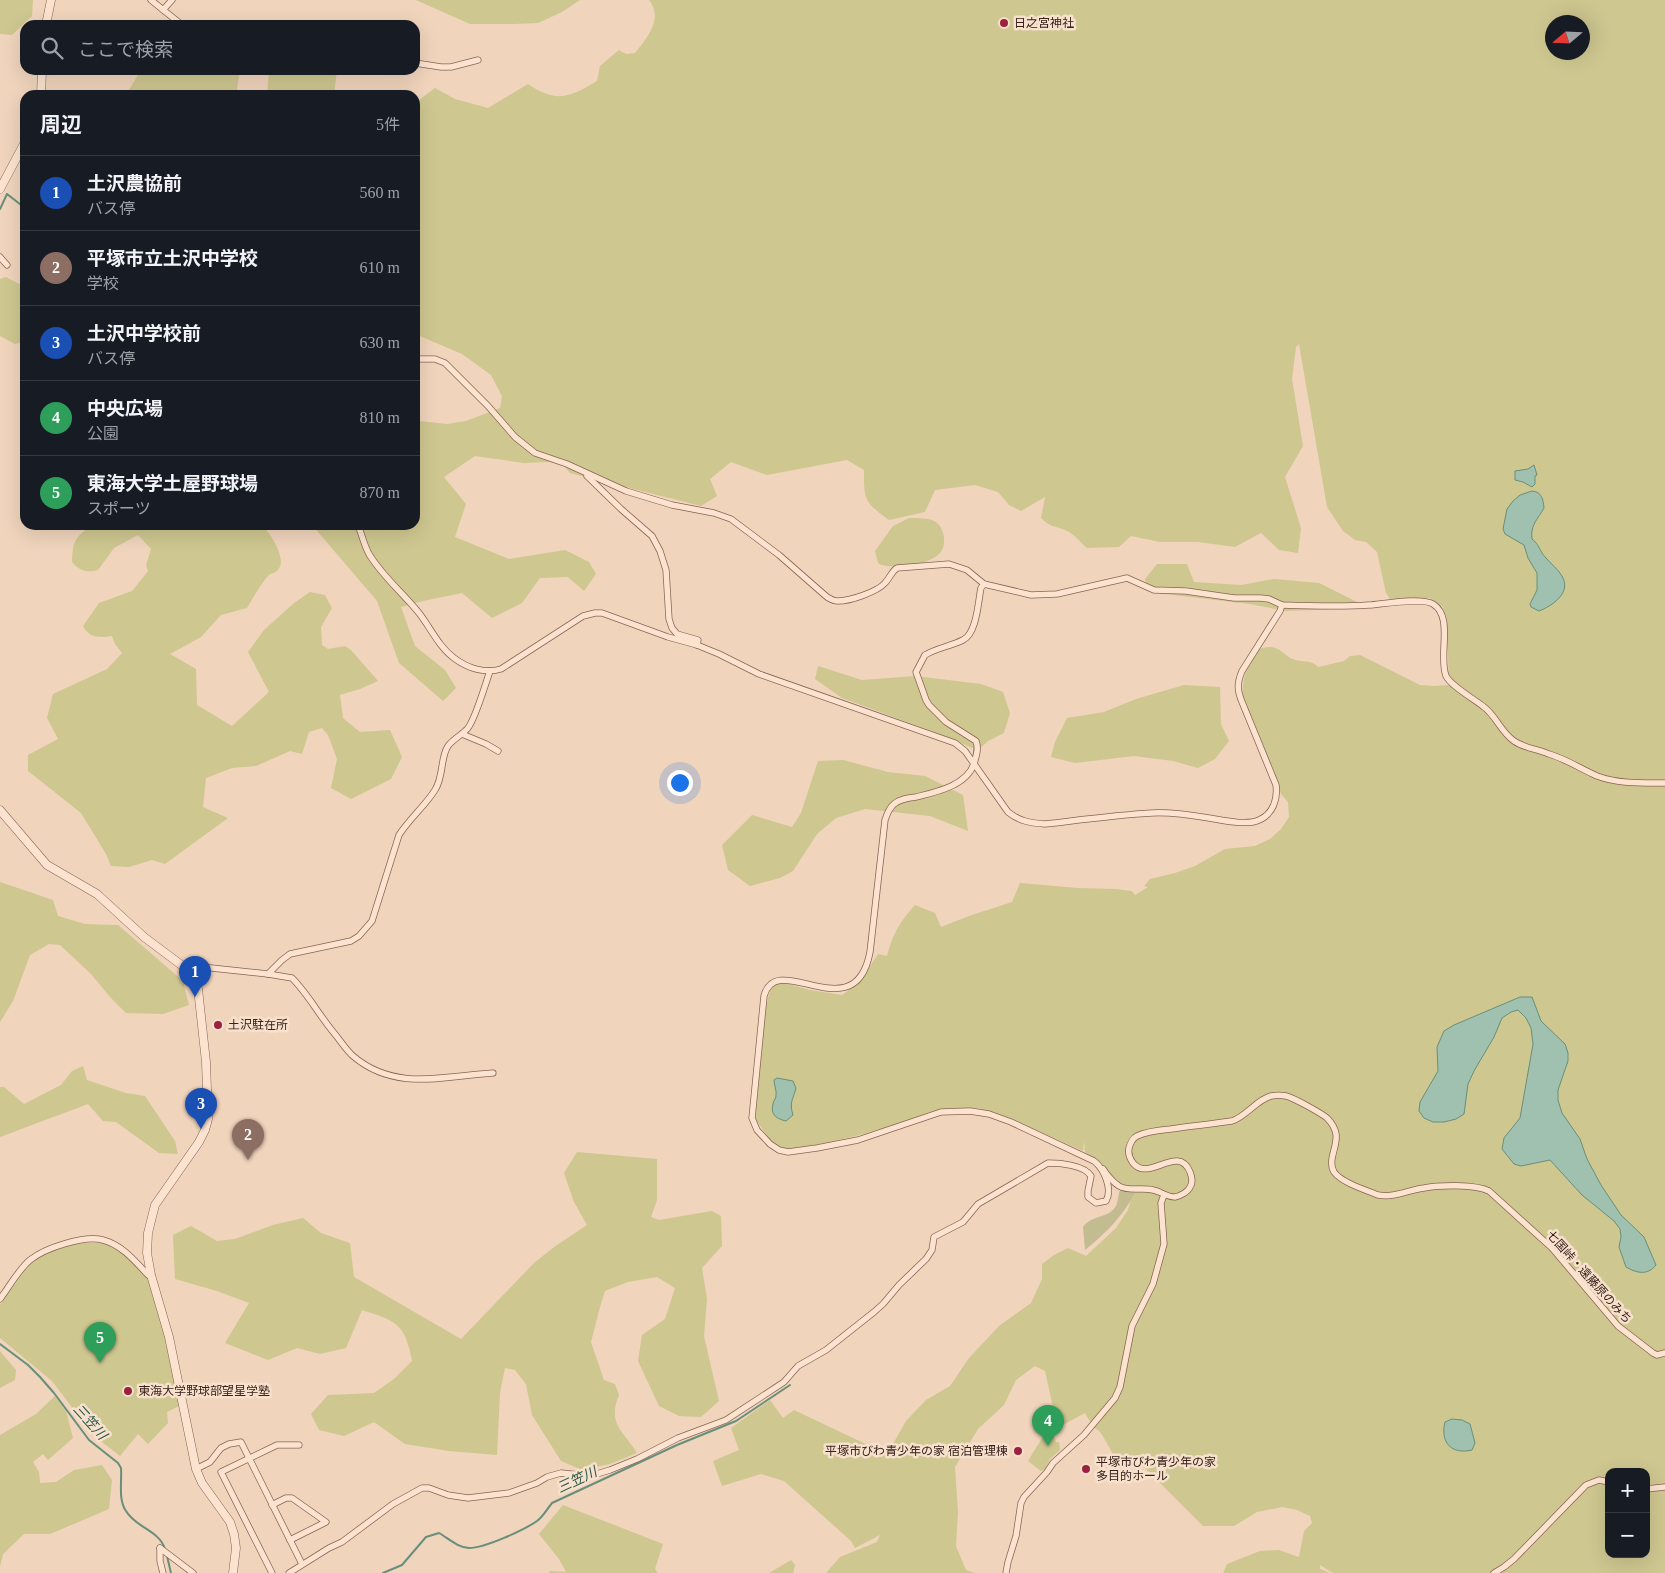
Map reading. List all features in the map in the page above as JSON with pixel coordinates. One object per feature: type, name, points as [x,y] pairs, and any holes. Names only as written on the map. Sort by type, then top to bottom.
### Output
[{"type":"street","points":[[47,20],[51,0]]},
{"type":"street","points":[[150,0],[176,20]]},
{"type":"street","points":[[163,10],[172,0]]},
{"type":"street","points":[[420,64],[451,67],[478,60]]},
{"type":"street","points":[[41,90],[42,75]]},
{"type":"street","points":[[0,189],[20,151]]},
{"type":"street","points":[[0,257],[7,265]]},
{"type":"street","points":[[420,359],[435,359],[445,363],[525,446],[535,453],[567,464],[626,491],[672,505],[714,513],[731,519],[779,555],[831,600],[843,600],[875,591],[886,583],[892,571],[898,568],[949,564],[967,570],[984,584],[1015,592],[1038,595],[1057,594],[1127,578],[1154,590],[1186,591],[1234,598],[1269,599],[1282,605],[1368,605],[1431,602],[1439,609],[1444,620],[1444,656],[1447,678],[1486,708],[1506,735],[1512,740],[1567,760],[1597,776],[1626,782],[1665,783]]},
{"type":"street","points":[[584,472],[652,536],[660,551],[666,570],[669,619],[672,628],[677,634],[698,640],[698,645]]},
{"type":"street","points":[[360,530],[369,554],[420,614],[447,652],[464,665],[490,671],[506,667],[583,616],[595,613],[610,616],[668,637],[698,645],[759,674],[956,743],[965,751],[1008,812],[1017,820],[1044,824],[1153,813],[1185,814],[1242,822],[1257,821],[1268,815],[1275,803],[1276,785],[1238,692],[1237,682],[1282,605]]},
{"type":"street","points":[[974,763],[978,746],[976,741],[946,722],[929,706],[916,672],[925,655],[963,640],[970,634],[974,624],[981,588],[984,584]]},
{"type":"street","points":[[268,974],[290,954],[351,940],[367,929],[376,912],[399,834],[436,790],[441,778],[448,746],[462,734],[471,721],[490,671]]},
{"type":"street","points":[[462,734],[486,744],[498,752]]},
{"type":"street","name":"七国峠・遠藤原のみち","points":[[974,763],[965,778],[928,794],[899,800],[888,810],[885,820],[870,952],[863,974],[842,988],[826,988],[784,979],[774,982],[766,991],[752,1108],[757,1130],[770,1144],[779,1150],[788,1152],[818,1148],[858,1140],[941,1112],[970,1111],[989,1114],[1011,1122],[1088,1157],[1120,1186],[1132,1189],[1152,1189],[1164,1195],[1175,1197],[1184,1194],[1190,1189],[1191,1173],[1187,1166],[1173,1161],[1148,1169],[1141,1169],[1136,1166],[1129,1155],[1129,1148],[1137,1136],[1153,1131],[1232,1121],[1241,1118],[1267,1097],[1286,1096],[1331,1122],[1336,1133],[1332,1160],[1333,1168],[1341,1179],[1378,1195],[1385,1196],[1394,1196],[1424,1187],[1472,1186],[1481,1187],[1489,1191],[1556,1253],[1618,1326],[1653,1353],[1665,1353]]},
{"type":"street","points":[[0,810],[47,865],[97,894],[144,938],[188,970],[195,979],[201,1002],[208,1119],[199,1142],[155,1205],[148,1233],[147,1253],[169,1337],[196,1469],[202,1483],[230,1522],[234,1534],[236,1548],[233,1573]]},
{"type":"street","points":[[188,970],[202,967],[292,978],[352,1055],[371,1069],[394,1077],[430,1080],[493,1072]]},
{"type":"street","points":[[289,1573],[342,1542],[393,1504],[422,1488],[468,1498],[509,1493],[537,1483],[547,1476],[561,1473],[590,1476],[637,1459],[678,1438],[726,1420],[784,1382],[798,1366],[826,1350],[874,1312],[926,1259],[932,1250],[934,1237],[963,1222],[978,1204],[1048,1163],[1084,1169],[1088,1172],[1091,1181],[1088,1197],[1096,1203],[1102,1203],[1109,1196],[1109,1191],[1100,1166]]},
{"type":"street","points":[[1006,1573],[1024,1496],[1053,1464],[1084,1435],[1111,1402],[1120,1387],[1132,1326],[1153,1284],[1164,1244],[1161,1203],[1164,1195]]},
{"type":"street","points":[[0,1299],[29,1261],[38,1254],[58,1245],[80,1240],[102,1240],[123,1250],[148,1275],[151,1274]]},
{"type":"street","points":[[196,1469],[210,1462],[221,1448],[229,1444],[242,1442],[302,1564]]},
{"type":"street","points":[[272,1573],[221,1472],[277,1445],[299,1445]]},
{"type":"street","points":[[1494,1573],[1514,1559],[1586,1485],[1599,1480],[1605,1481]]},
{"type":"street","points":[[1650,1488],[1665,1487]]},
{"type":"street","points":[[272,1505],[286,1498],[292,1498],[326,1522],[290,1540]]},
{"type":"street","points":[[163,1573],[160,1561],[160,1548],[193,1573]]},
{"type":"shaded area","points":[[0,0],[33,0],[32,16],[28,20],[20,20],[20,27],[12,35],[0,34]]},
{"type":"shaded area","points":[[416,0],[580,0],[562,12],[538,23],[470,24]]},
{"type":"shaded area","points":[[649,0],[1665,0],[1665,1573],[1333,1573],[1320,1565],[1320,1569],[1330,1573],[1223,1573],[1227,1564],[1260,1551],[1279,1550],[1299,1557],[1304,1531],[1312,1523],[1310,1516],[1297,1510],[1282,1507],[1257,1512],[1234,1526],[1203,1526],[1137,1460],[1113,1454],[1101,1433],[1092,1425],[1085,1413],[1061,1426],[1053,1407],[1045,1371],[1035,1366],[1016,1380],[1004,1405],[978,1429],[955,1467],[958,1512],[956,1546],[966,1570],[975,1573],[826,1573],[840,1557],[877,1542],[880,1535],[855,1548],[851,1541],[784,1481],[761,1474],[722,1486],[713,1461],[739,1450],[731,1428],[770,1400],[783,1418],[794,1410],[893,1457],[893,1444],[906,1421],[926,1400],[950,1386],[969,1358],[999,1326],[1031,1303],[1042,1279],[1042,1264],[1068,1248],[1086,1256],[1116,1228],[1128,1210],[1133,1192],[1085,1152],[1084,1141],[1083,1151],[1007,1117],[978,1108],[950,1108],[930,1112],[856,1136],[811,1146],[788,1149],[777,1146],[772,1143],[756,1120],[756,1093],[766,1005],[771,988],[781,982],[810,990],[842,995],[859,983],[878,954],[887,956],[897,929],[915,905],[935,913],[941,927],[1012,902],[1020,883],[1115,889],[1132,891],[1135,895],[1148,887],[1144,886],[1150,879],[1195,866],[1225,849],[1255,846],[1270,839],[1281,829],[1289,817],[1288,802],[1281,794],[1242,701],[1244,676],[1255,653],[1261,649],[1273,647],[1293,659],[1309,662],[1318,667],[1344,661],[1350,656],[1360,655],[1420,685],[1449,685],[1447,629],[1443,607],[1430,598],[1390,599],[1386,593],[1377,552],[1366,542],[1355,540],[1343,531],[1327,507],[1299,344],[1296,347],[1292,379],[1303,446],[1285,477],[1301,528],[1298,553],[1279,550],[1261,533],[1235,547],[1198,542],[1160,542],[1131,536],[1119,547],[1087,548],[1072,534],[1048,524],[1041,518],[1045,497],[1021,511],[1009,505],[998,492],[975,485],[935,490],[925,512],[889,520],[867,500],[864,488],[864,470],[847,460],[767,475],[731,462],[710,479],[717,496],[701,506],[570,473],[563,465],[550,462],[524,463],[475,456],[444,477],[466,504],[455,537],[509,559],[565,550],[589,562],[596,574],[584,591],[568,577],[540,578],[522,603],[492,618],[462,593],[401,607],[415,646],[445,670],[456,688],[443,701],[399,663],[377,601],[316,530],[420,530],[420,421],[447,424],[466,421],[500,408],[502,396],[491,375],[462,354],[420,336],[420,99],[435,88],[455,99],[488,108],[528,84],[555,96],[570,94],[597,81],[600,66],[619,50],[626,54],[635,53],[649,35],[655,14]]},
{"type":"shaded area","points":[[138,75],[239,75],[238,90],[129,90]]},
{"type":"shaded area","points":[[269,75],[336,75],[335,90],[267,90]]},
{"type":"shaded area","points":[[6,277],[20,284],[20,343],[15,344],[0,336],[0,279]]},
{"type":"shaded area","points":[[1534,465],[1537,475],[1535,476],[1535,484],[1532,487],[1515,480],[1515,471],[1528,469]]},
{"type":"shaded area","points":[[1532,491],[1540,494],[1544,508],[1533,526],[1532,539],[1544,556],[1560,573],[1564,582],[1563,593],[1559,598],[1539,611],[1531,607],[1530,604],[1537,590],[1537,573],[1528,558],[1524,545],[1505,534],[1503,529],[1507,509],[1513,501],[1520,495]]},
{"type":"shaded area","points":[[909,518],[923,518],[936,522],[944,535],[944,545],[940,553],[928,561],[910,566],[900,567],[878,563],[875,551],[893,526]]},
{"type":"shaded area","points":[[85,530],[266,530],[280,554],[280,566],[277,571],[267,577],[247,608],[221,615],[201,637],[170,654],[196,669],[197,705],[232,726],[269,692],[248,652],[264,630],[294,603],[310,592],[325,595],[332,608],[321,627],[322,645],[328,649],[345,646],[351,650],[378,681],[340,695],[343,718],[360,732],[390,730],[402,757],[391,779],[351,799],[331,788],[337,759],[328,735],[322,728],[309,732],[302,754],[290,751],[256,766],[232,768],[206,778],[203,807],[228,818],[165,864],[152,860],[129,867],[111,866],[106,854],[81,813],[28,771],[28,755],[58,739],[47,718],[53,694],[107,669],[122,653],[112,636],[92,635],[83,626],[99,603],[132,591],[148,571],[146,565],[151,549],[138,535],[114,548],[98,570],[87,571],[78,567],[72,562],[73,549],[81,533]]},
{"type":"shaded area","points":[[1157,564],[1187,564],[1194,582],[1241,585],[1274,579],[1319,583],[1361,604],[1338,609],[1286,611],[1250,604],[1156,593],[1147,587],[1145,579]]},
{"type":"shaded area","points":[[818,666],[862,680],[915,676],[981,684],[1003,692],[1010,713],[1004,733],[988,741],[978,750],[842,698],[815,679]]},
{"type":"shaded area","points":[[1184,685],[1220,687],[1221,724],[1229,741],[1215,759],[1198,768],[1173,761],[1134,756],[1075,763],[1051,757],[1055,742],[1067,718],[1104,712],[1136,699]]},
{"type":"shaded area","points":[[843,760],[888,772],[925,776],[963,795],[968,831],[930,816],[865,809],[836,818],[817,834],[793,871],[780,878],[750,886],[728,870],[722,845],[752,815],[792,827],[801,813],[818,761]]},
{"type":"shaded area","points":[[0,882],[53,900],[58,916],[85,924],[118,925],[183,981],[189,1005],[163,1014],[126,1013],[91,974],[60,945],[49,944],[30,955],[13,1001],[0,1022]]},
{"type":"shaded area","points":[[1520,997],[1532,997],[1541,1021],[1565,1044],[1568,1061],[1558,1090],[1558,1100],[1562,1113],[1580,1139],[1587,1159],[1601,1185],[1621,1215],[1644,1237],[1656,1265],[1649,1271],[1638,1272],[1626,1267],[1619,1247],[1620,1229],[1614,1221],[1582,1195],[1550,1160],[1521,1166],[1514,1164],[1502,1149],[1504,1138],[1520,1118],[1533,1044],[1531,1028],[1526,1018],[1518,1010],[1502,1018],[1494,1037],[1474,1071],[1468,1084],[1464,1114],[1456,1119],[1433,1122],[1424,1118],[1419,1111],[1420,1102],[1438,1071],[1437,1047],[1444,1031]]},
{"type":"shaded area","points":[[83,1066],[87,1080],[126,1093],[145,1096],[175,1141],[178,1154],[159,1153],[116,1122],[103,1121],[88,1104],[0,1137],[0,1087],[4,1087],[24,1104],[61,1085],[72,1071]]},
{"type":"shaded area","points":[[777,1078],[793,1081],[796,1088],[791,1104],[793,1115],[786,1121],[777,1118],[772,1111],[776,1098],[774,1080]]},
{"type":"shaded area","points":[[577,1152],[657,1159],[657,1200],[651,1217],[659,1220],[712,1211],[721,1216],[722,1246],[702,1268],[707,1299],[704,1336],[719,1401],[701,1417],[679,1416],[659,1406],[638,1361],[642,1335],[665,1319],[675,1288],[657,1277],[628,1282],[605,1291],[591,1342],[604,1380],[615,1384],[619,1395],[615,1413],[618,1426],[637,1453],[610,1464],[582,1470],[561,1461],[532,1415],[526,1384],[515,1370],[505,1368],[500,1393],[497,1455],[449,1451],[405,1444],[374,1422],[344,1436],[319,1430],[311,1414],[328,1395],[374,1393],[394,1379],[412,1361],[406,1339],[397,1325],[383,1317],[362,1310],[346,1348],[320,1354],[297,1348],[268,1360],[225,1343],[249,1303],[217,1291],[175,1279],[173,1235],[191,1226],[217,1241],[235,1239],[273,1225],[303,1218],[321,1233],[350,1243],[354,1277],[461,1339],[534,1263],[587,1225],[574,1202],[564,1173]]},
{"type":"shaded area","points":[[1120,1190],[1135,1193],[1113,1224],[1085,1250],[1083,1227],[1091,1220],[1113,1210],[1117,1204]]},
{"type":"shaded area","points":[[103,1243],[121,1252],[133,1262],[150,1282],[167,1345],[179,1406],[167,1412],[168,1423],[148,1444],[138,1434],[120,1456],[93,1435],[52,1381],[0,1338],[0,1305],[30,1263],[38,1256],[66,1245]]},
{"type":"shaded area","points":[[0,1351],[16,1370],[15,1380],[0,1388]]},
{"type":"shaded area","points":[[55,1396],[66,1411],[73,1438],[48,1460],[43,1454],[33,1462],[39,1472],[40,1483],[56,1482],[74,1470],[102,1465],[112,1480],[109,1509],[50,1534],[24,1534],[3,1554],[0,1567],[0,1435],[36,1414]]},
{"type":"shaded area","points":[[1452,1419],[1462,1420],[1470,1424],[1475,1443],[1472,1450],[1458,1451],[1453,1449],[1446,1441],[1444,1436],[1445,1422]]},
{"type":"shaded area","points":[[1047,1430],[1053,1434],[1056,1442],[1059,1442],[1060,1450],[1050,1459],[1044,1470],[1041,1471],[1028,1461]]},
{"type":"shaded area","points":[[563,1505],[663,1544],[655,1569],[658,1573],[549,1573],[550,1571],[566,1572],[559,1559],[539,1534]]},
{"type":"shaded area","points":[[791,1560],[795,1565],[793,1573],[769,1573]]},
{"type":"waterway","points":[[0,209],[7,194],[20,204]]},
{"type":"waterway","name":"三笠川","points":[[0,1344],[28,1365],[40,1377],[89,1440],[118,1463],[121,1468],[121,1496],[126,1511],[130,1517],[158,1537],[165,1549]]},
{"type":"waterway","name":"三笠川","points":[[383,1573],[402,1565],[426,1537],[439,1533],[465,1548],[485,1545],[514,1533],[539,1519],[552,1503],[677,1445],[736,1421],[790,1385]]},
{"type":"waterway","name":"三笠川","points":[[167,1556],[171,1573]]},
{"type":"place","name":"日之宮神社","points":[[1004,23]]},
{"type":"place","name":"土沢農協前","points":[[195,997]]},
{"type":"place","name":"土沢駐在所","points":[[218,1025]]},
{"type":"place","name":"土沢中学校前","points":[[201,1129]]},
{"type":"place","name":"平塚市立土沢中学校","points":[[248,1160]]},
{"type":"place","name":"東海大学土屋野球場","points":[[100,1363]]},
{"type":"place","name":"東海大学野球部望星学塾","points":[[128,1391]]},
{"type":"place","name":"中央広場","points":[[1048,1446]]},
{"type":"place","name":"平塚市びわ青少年の家 宿泊管理棟","points":[[1018,1451]]},
{"type":"place","name":"平塚市びわ青少年の家 多目的ホール","points":[[1086,1469]]}]
